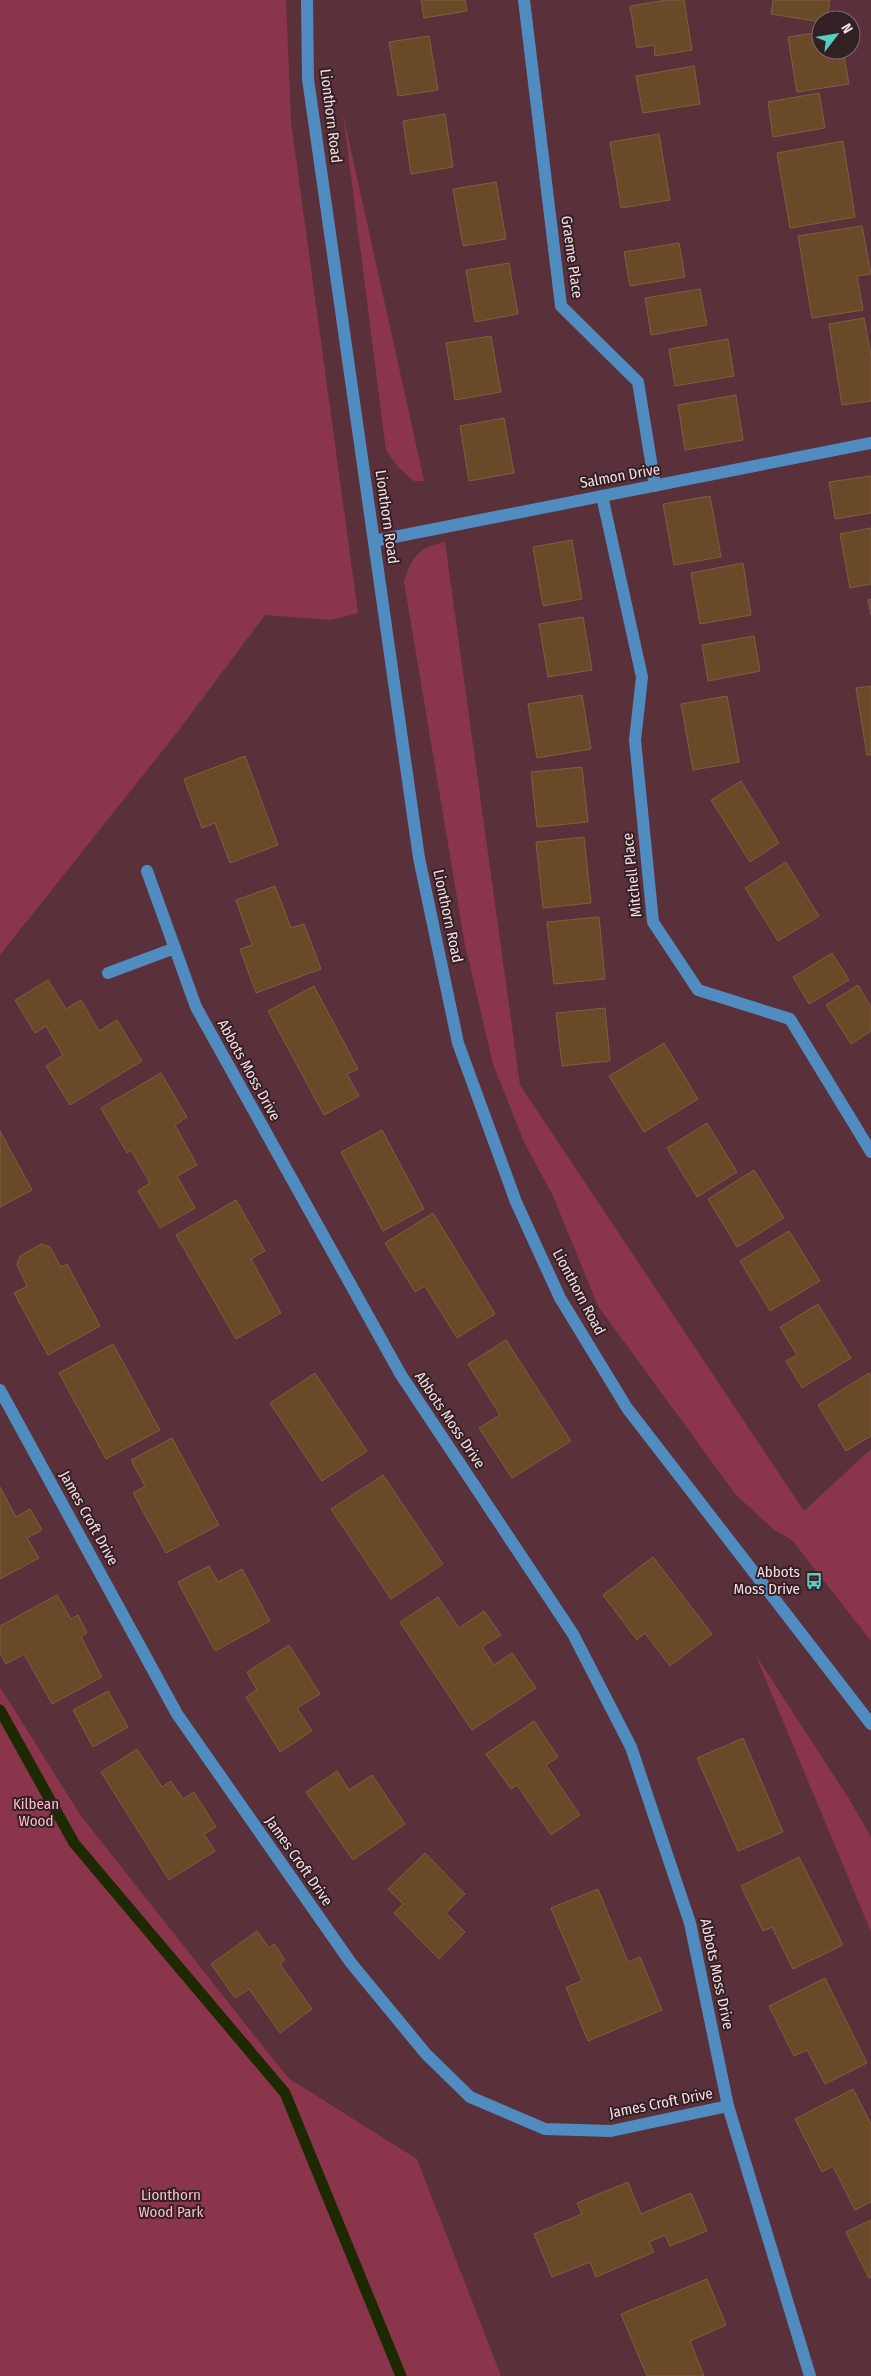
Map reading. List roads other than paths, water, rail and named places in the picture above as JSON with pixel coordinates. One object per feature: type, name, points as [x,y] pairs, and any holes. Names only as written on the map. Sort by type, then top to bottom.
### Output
[{"type":"street","name":"Lionthorn Road","points":[[308,0],[308,79],[419,858],[456,1033],[516,1202],[560,1298],[627,1408],[871,1724]]},
{"type":"street","name":"Graeme Place","points":[[524,0],[561,306],[638,382],[655,486]]},
{"type":"street","name":"Salmon Drive","points":[[374,541],[871,442]]},
{"type":"street","name":"Mitchell Place","points":[[602,496],[642,677],[635,740],[653,922],[698,990],[790,1019],[871,1152]]},
{"type":"street","name":"Abbots Moss Drive","points":[[147,871],[196,1007],[396,1367],[573,1634],[631,1747],[690,1923],[728,2106],[810,2376]]},
{"type":"street","points":[[108,973],[175,948]]},
{"type":"street","name":"James Croft Drive","points":[[0,1390],[177,1714],[351,1963],[426,2054],[470,2097],[544,2129],[612,2132],[728,2106]]},
{"type":"waterway","points":[[0,1710],[74,1843],[285,2093],[401,2376]]},
{"type":"place","name":"Abbots Moss Drive","points":[[814,1581]]},
{"type":"park label","name":"Kilbean Wood","points":[[36,1812]]},
{"type":"park label","name":"Lionthorn Wood Park","points":[[171,2204]]}]
